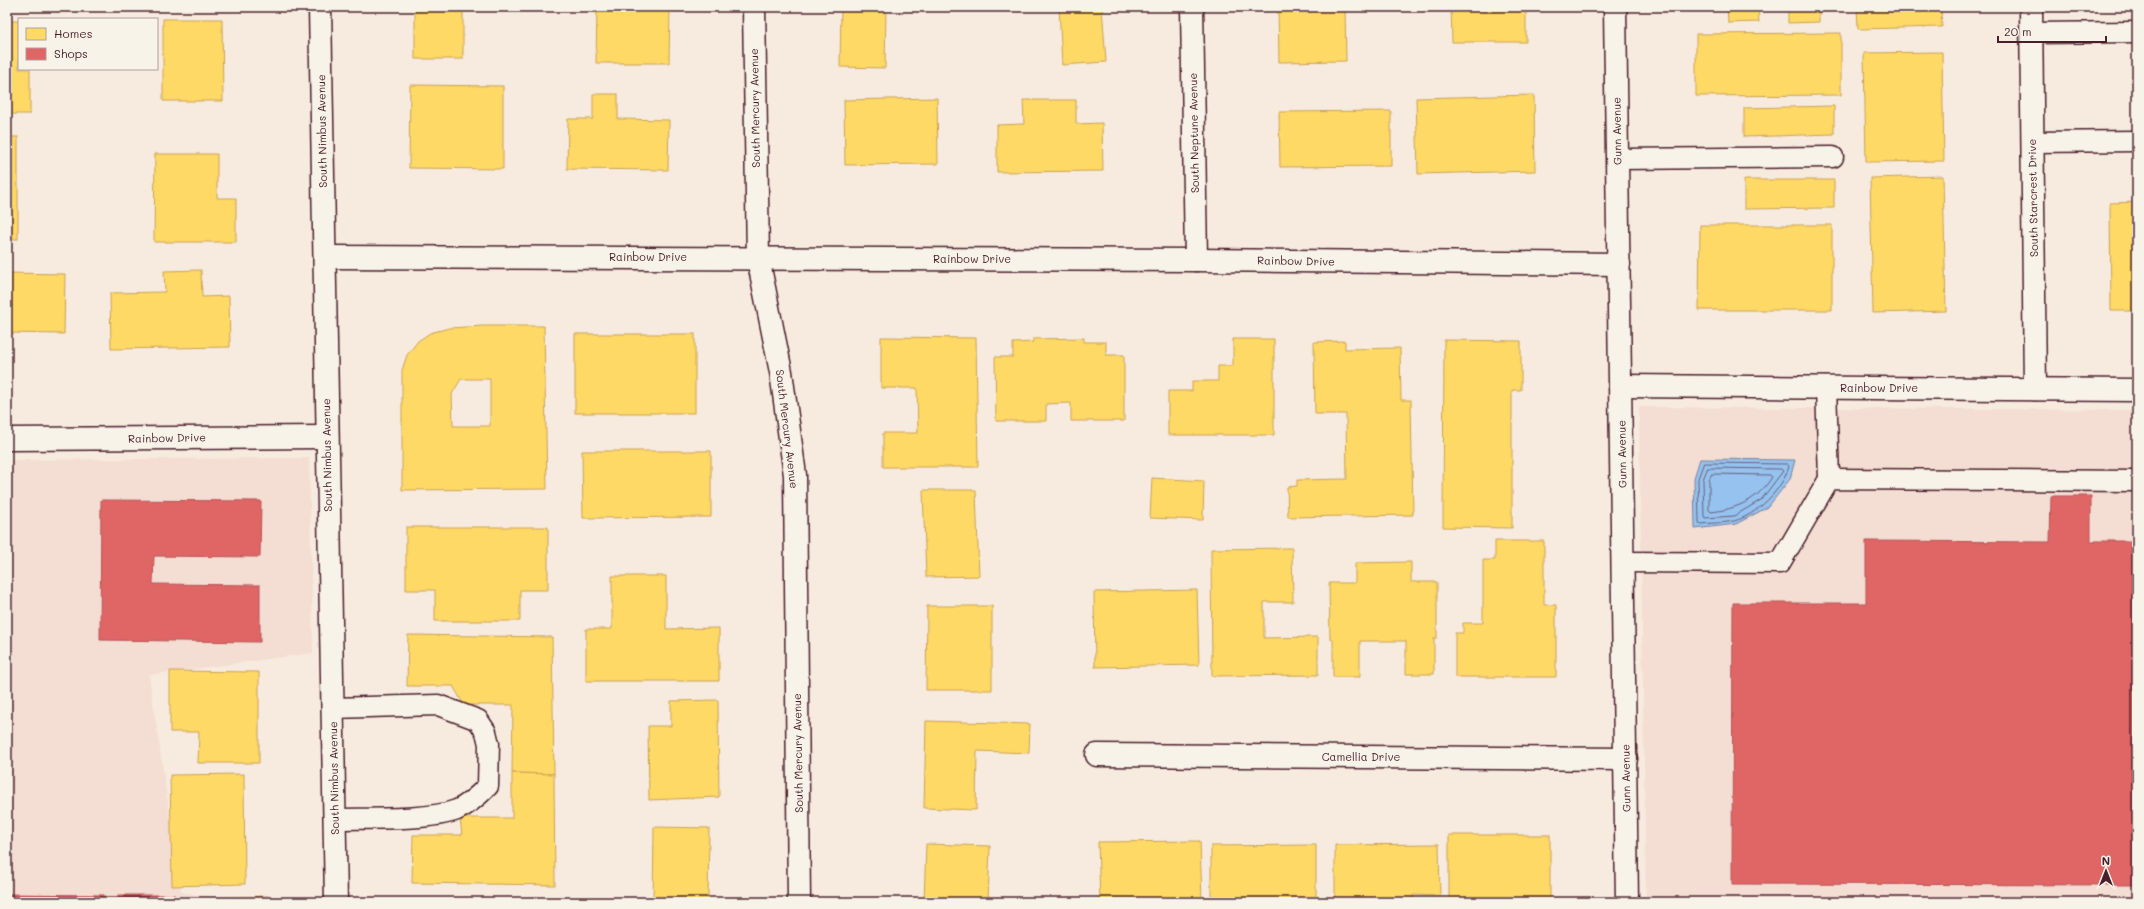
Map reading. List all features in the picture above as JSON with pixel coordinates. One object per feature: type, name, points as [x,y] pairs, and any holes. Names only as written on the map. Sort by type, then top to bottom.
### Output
[{"type":"street","name":"South Nimbus Avenue","points":[[320,7],[336,902]]},
{"type":"street","name":"South Mercury Avenue","points":[[754,7],[758,258],[781,372],[795,475],[799,902]]},
{"type":"street","name":"South Neptune Avenue","points":[[1192,7],[1196,260]]},
{"type":"street","name":"Gunn Avenue","points":[[1615,7],[1628,902]]},
{"type":"street","name":"South Starcrest Drive","points":[[2031,7],[2035,389]]},
{"type":"street","name":"Rainbow Drive","points":[[324,257],[1196,260],[1619,264]]},
{"type":"street","name":"Rainbow Drive","points":[[1620,386],[2137,390]]},
{"type":"street","name":"Rainbow Drive","points":[[7,439],[327,437]]},
{"type":"street","name":"Camellia Drive","points":[[1097,755],[1626,759]]},
{"type":"lane","points":[[2031,32],[2137,32]]},
{"type":"lane","points":[[2032,142],[2137,141]]},
{"type":"lane","points":[[1617,159],[1833,157]]},
{"type":"lane","points":[[1624,562],[1780,563],[1829,479],[1826,387]]},
{"type":"lane","points":[[1829,479],[2137,481]]},
{"type":"lane","points":[[332,708],[438,705],[478,720],[486,732],[489,744],[488,786],[479,795],[458,810],[438,816],[335,818]]},
{"type":"shaded area","points":[[1639,407],[2137,410],[2137,902],[1646,902]]},
{"type":"shaded area","points":[[309,458],[313,653],[149,675],[181,892],[243,902],[7,902],[7,460]]},
{"type":"water","points":[[1700,459],[1795,460],[1790,479],[1768,507],[1736,524],[1695,529],[1694,478]]},
{"type":"building: Homes","points":[[415,7],[463,7],[463,59],[415,59]]},
{"type":"building: Homes","points":[[597,7],[670,7],[669,63],[596,63]]},
{"type":"building: Homes","points":[[841,7],[886,7],[885,68],[840,67]]},
{"type":"building: Homes","points":[[1059,7],[1102,7],[1106,62],[1062,65]]},
{"type":"building: Homes","points":[[1278,7],[1345,7],[1346,61],[1279,62]]},
{"type":"building: Homes","points":[[1451,7],[1526,7],[1526,42],[1452,42]]},
{"type":"building: Homes","points":[[1727,7],[1758,7],[1759,22],[1728,23]]},
{"type":"building: Homes","points":[[1788,7],[1819,7],[1819,22],[1788,23]]},
{"type":"building: Homes","points":[[1857,7],[1941,7],[1942,27],[1858,29]]},
{"type":"building: Homes","points":[[163,19],[222,19],[223,101],[163,101]]},
{"type":"building: Homes","points":[[7,21],[18,21],[18,70],[30,70],[30,114],[7,114]]},
{"type":"building: Homes","points":[[1841,33],[1841,95],[1696,96],[1696,34]]},
{"type":"building: Homes","points":[[1942,52],[1944,161],[1866,162],[1864,53]]},
{"type":"building: Homes","points":[[410,85],[503,86],[503,169],[409,168]]},
{"type":"building: Homes","points":[[593,94],[618,94],[618,119],[669,120],[668,170],[567,169],[568,119],[593,119]]},
{"type":"building: Homes","points":[[1534,95],[1535,171],[1418,174],[1416,98]]},
{"type":"building: Homes","points":[[937,98],[938,164],[845,165],[844,100]]},
{"type":"building: Homes","points":[[1023,100],[1076,100],[1076,124],[1102,123],[1103,171],[997,172],[997,125],[1024,124]]},
{"type":"building: Homes","points":[[1834,106],[1834,134],[1744,137],[1744,108]]},
{"type":"building: Homes","points":[[1391,111],[1391,166],[1280,167],[1279,112]]},
{"type":"building: Homes","points":[[7,137],[18,137],[18,239],[7,239]]},
{"type":"building: Homes","points":[[155,154],[217,154],[217,198],[236,198],[236,242],[154,242]]},
{"type":"building: Homes","points":[[1943,176],[1946,311],[1873,313],[1870,178]]},
{"type":"building: Homes","points":[[1744,180],[1834,180],[1834,208],[1744,209]]},
{"type":"building: Homes","points":[[2137,202],[2137,311],[2111,311],[2110,203]]},
{"type":"building: Homes","points":[[1700,225],[1832,225],[1832,310],[1699,310]]},
{"type":"building: Homes","points":[[201,270],[202,297],[229,296],[230,347],[111,349],[110,293],[165,292],[164,271]]},
{"type":"building: Homes","points":[[7,273],[65,274],[64,334],[7,333]]},
{"type":"building: Homes","points":[[483,326],[544,326],[547,489],[402,490],[402,370],[407,355],[418,341],[430,333],[449,328]],"holes":[[[461,379],[490,379],[490,426],[453,426],[452,394]]]},
{"type":"building: Homes","points":[[575,334],[695,334],[695,413],[575,413]]},
{"type":"building: Homes","points":[[881,337],[976,338],[978,467],[883,467],[883,433],[918,433],[917,388],[881,388]]},
{"type":"building: Homes","points":[[1084,338],[1084,342],[1106,342],[1106,355],[1124,355],[1124,421],[1071,421],[1071,403],[1046,404],[1046,421],[996,421],[995,357],[1013,357],[1013,343],[1033,342],[1033,339]]},
{"type":"building: Homes","points":[[1233,339],[1274,339],[1274,435],[1168,435],[1168,391],[1192,391],[1192,381],[1218,381],[1218,366],[1233,366]]},
{"type":"building: Homes","points":[[1444,340],[1521,341],[1521,390],[1512,390],[1512,528],[1443,527]]},
{"type":"building: Homes","points":[[1345,341],[1345,349],[1400,348],[1401,400],[1411,400],[1413,515],[1288,517],[1287,487],[1297,486],[1297,480],[1347,479],[1346,414],[1315,414],[1314,342]]},
{"type":"building: Homes","points":[[582,451],[711,451],[711,517],[583,518]]},
{"type":"building: Homes","points":[[1152,478],[1204,481],[1203,520],[1150,518]]},
{"type":"building: Homes","points":[[923,490],[976,490],[979,576],[926,577]]},
{"type":"building: Homes","points":[[406,527],[548,527],[548,590],[520,590],[520,621],[435,621],[435,590],[406,590]]},
{"type":"building: Homes","points":[[1495,541],[1544,541],[1544,605],[1556,605],[1556,677],[1455,677],[1455,633],[1463,633],[1463,623],[1483,623],[1483,560],[1495,560]]},
{"type":"building: Homes","points":[[1292,548],[1293,602],[1264,602],[1264,638],[1318,637],[1318,675],[1212,676],[1211,549]]},
{"type":"building: Homes","points":[[1411,562],[1411,582],[1437,582],[1437,638],[1434,638],[1434,674],[1406,674],[1406,641],[1360,641],[1360,677],[1333,677],[1333,639],[1330,639],[1329,583],[1355,583],[1355,563]]},
{"type":"building: Homes","points":[[612,576],[666,576],[666,629],[719,628],[719,681],[586,681],[586,629],[612,629]]},
{"type":"building: Homes","points":[[1197,590],[1199,665],[1095,667],[1094,592]]},
{"type":"building: Homes","points":[[927,606],[992,606],[992,690],[926,690]]},
{"type":"building: Homes","points":[[408,635],[552,637],[554,774],[512,773],[513,705],[464,705],[453,686],[407,686]]},
{"type":"building: Homes","points":[[170,671],[259,672],[259,763],[198,763],[199,732],[170,732]]},
{"type":"building: Homes","points":[[718,700],[719,797],[649,800],[648,726],[671,726],[671,701]]},
{"type":"building: Homes","points":[[926,721],[1030,724],[1029,753],[977,751],[976,810],[924,808]]},
{"type":"building: Homes","points":[[512,773],[554,774],[555,885],[412,883],[413,835],[462,835],[460,818],[512,818]]},
{"type":"building: Homes","points":[[244,774],[245,884],[172,886],[170,775]]},
{"type":"building: Homes","points":[[654,827],[709,828],[708,902],[653,902]]},
{"type":"building: Homes","points":[[1449,835],[1550,835],[1550,902],[1449,902]]},
{"type":"building: Homes","points":[[1200,841],[1202,902],[1100,902],[1098,842]]},
{"type":"building: Homes","points":[[926,844],[990,846],[988,902],[924,902]]},
{"type":"building: Homes","points":[[1439,844],[1440,896],[1413,895],[1413,902],[1335,902],[1335,845]]},
{"type":"building: Homes","points":[[1316,845],[1316,902],[1211,902],[1211,846]]},
{"type":"building: Homes","points":[[268,896],[268,902],[205,902],[205,898]]},
{"type":"building: Shops","points":[[2051,496],[2091,496],[2091,541],[2137,541],[2137,885],[1732,884],[1733,603],[1866,603],[1866,541],[2050,542]]},
{"type":"building: Shops","points":[[101,500],[261,501],[260,557],[154,556],[153,584],[260,585],[260,642],[100,640]]},
{"type":"building: Shops","points":[[7,894],[104,895],[104,902],[7,902]]},
{"type":"building: Shops","points":[[118,895],[174,895],[174,902],[118,902]]}]
